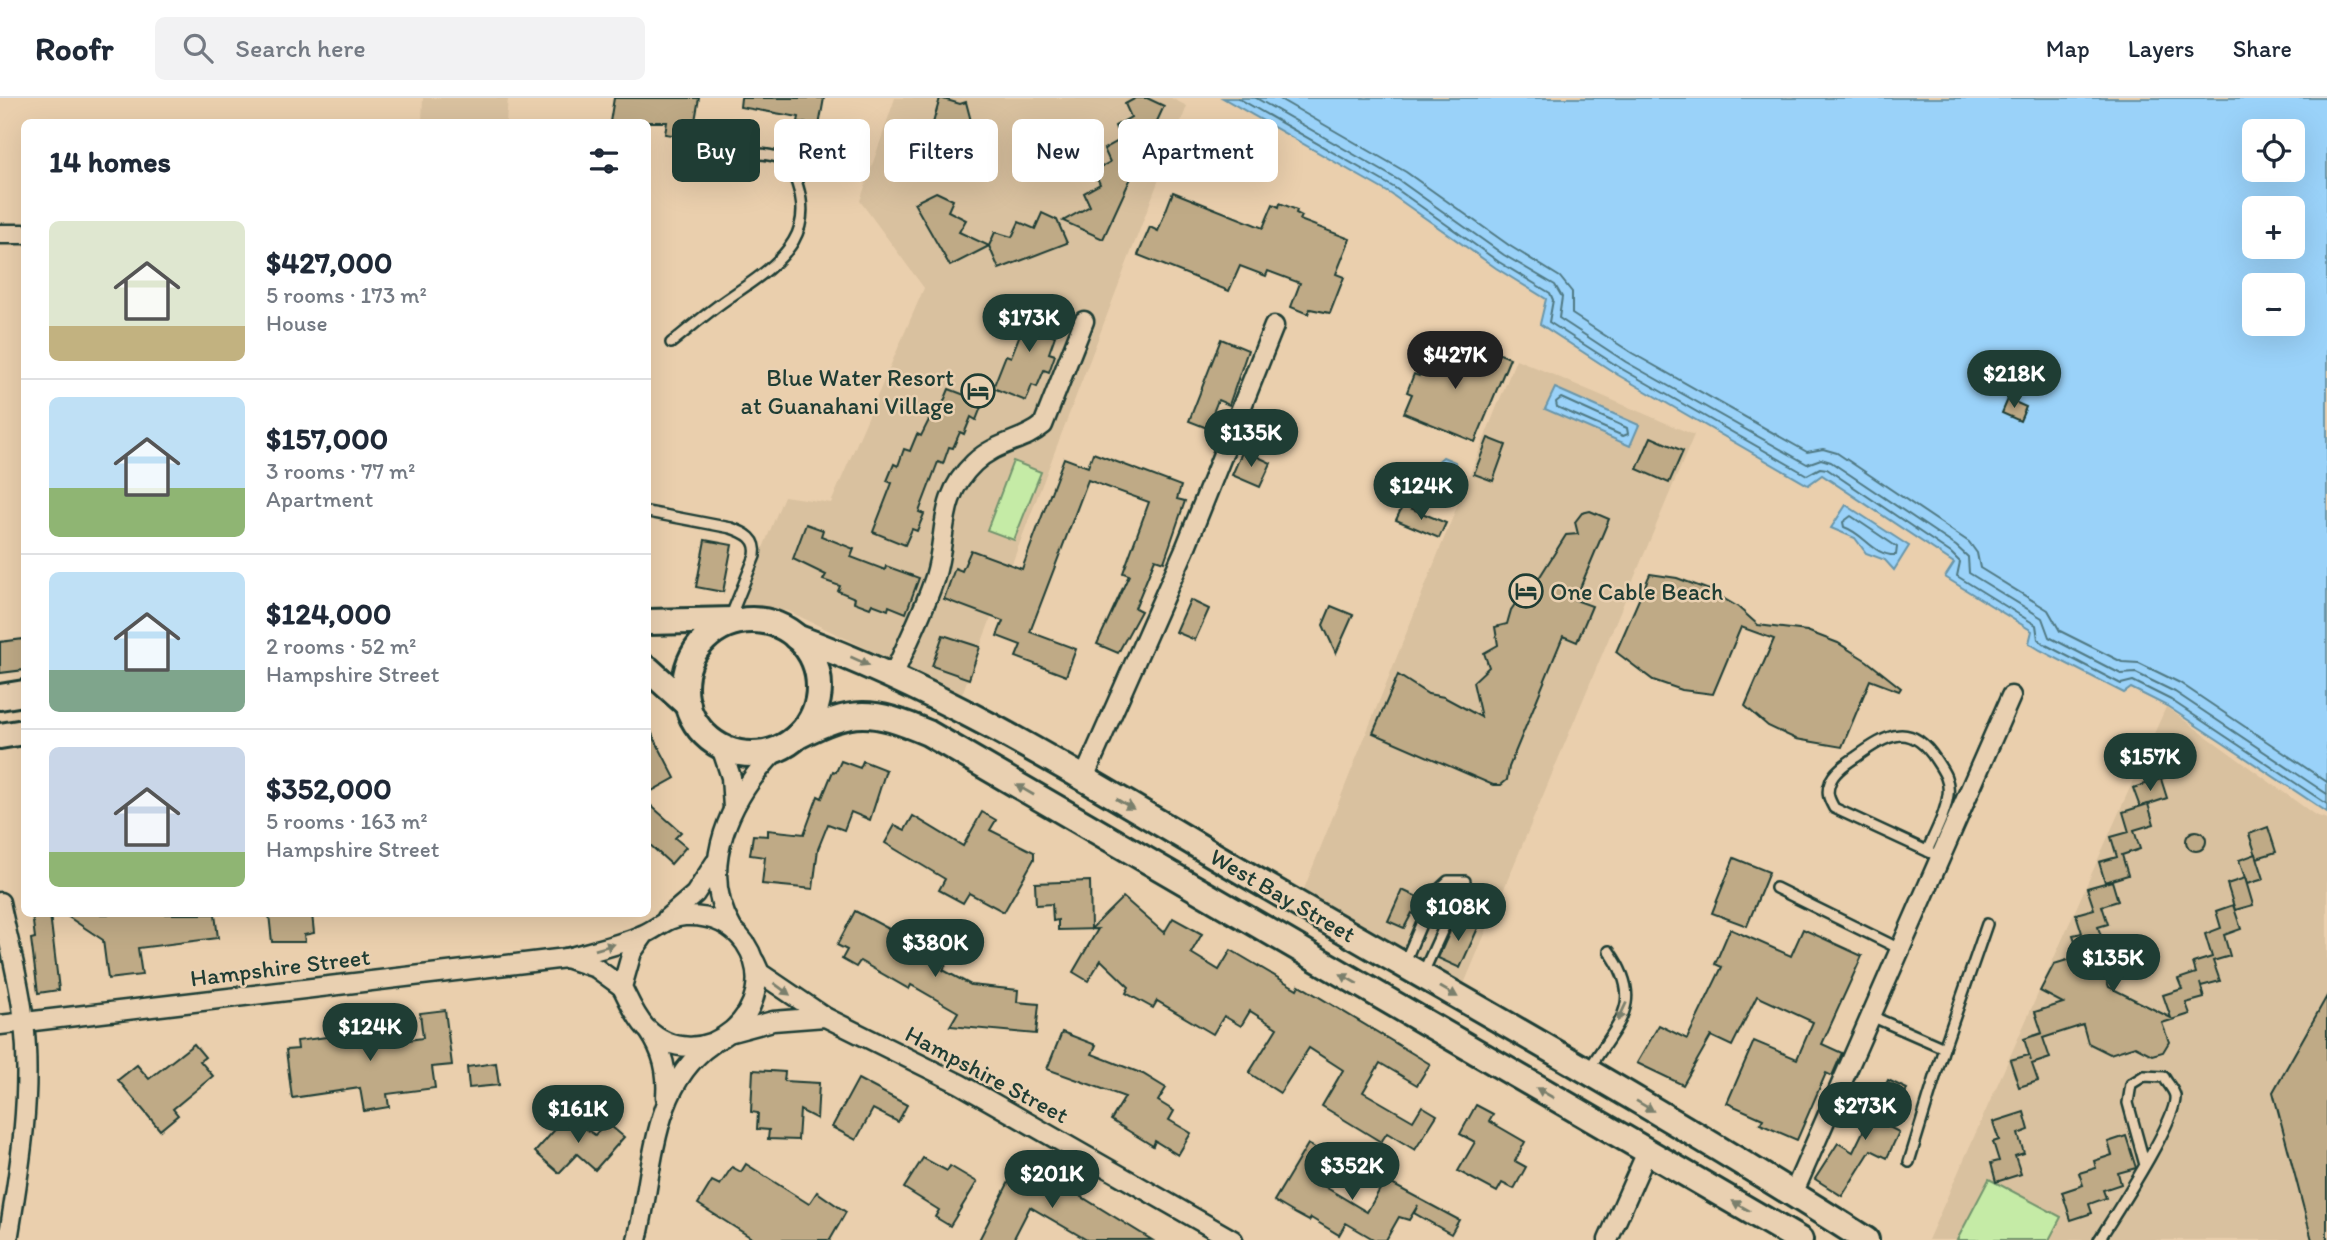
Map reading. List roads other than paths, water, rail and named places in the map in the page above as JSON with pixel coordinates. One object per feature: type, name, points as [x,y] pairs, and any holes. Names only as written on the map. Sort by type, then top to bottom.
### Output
[{"type":"main road","points":[[651,622],[755,621],[770,623],[796,637],[815,662],[819,694],[812,717],[798,736],[777,750],[752,754],[721,747],[706,736],[695,722],[688,705],[688,668],[700,646],[719,629],[755,621]]},
{"type":"main road","name":"West Bay Street","points":[[796,637],[893,676],[1083,779],[1587,1072],[1866,1240]]},
{"type":"main road","points":[[651,672],[688,705]]},
{"type":"main road","points":[[0,696],[21,693]]},
{"type":"main road","name":"West Bay Street","points":[[798,736],[838,717],[863,714],[891,719],[928,733],[1800,1240]]},
{"type":"main road","points":[[0,736],[21,732]]},
{"type":"street","points":[[0,234],[21,234]]},
{"type":"street","points":[[893,676],[935,577],[942,522],[953,491],[972,465],[986,453],[1002,443],[1034,433],[1043,425],[1084,321]]},
{"type":"street","points":[[1083,779],[1185,549],[1274,326]]},
{"type":"street","points":[[1793,1194],[1900,949],[1934,854],[2011,696]]},
{"type":"street","points":[[721,747],[731,777],[733,808]]},
{"type":"street","points":[[642,1238],[665,1107],[666,1066],[659,1046],[637,1017],[622,987],[632,952],[644,935],[695,894],[718,857],[733,808],[752,777],[777,750]]},
{"type":"street","points":[[665,1107],[680,1072],[692,1057],[732,1032],[745,1018],[754,1001],[757,982],[750,952],[732,928],[717,894],[718,857]]},
{"type":"street","points":[[0,902],[24,1021],[25,1126],[21,1169],[8,1240]]},
{"type":"street","points":[[661,922],[681,916],[703,916],[732,928]]},
{"type":"street","name":"Hampshire Street","points":[[0,1025],[566,958],[644,935]]},
{"type":"street","name":"Hampshire Street","points":[[750,952],[760,973],[825,1017],[960,1084],[1233,1240]]},
{"type":"street","name":"Hampshire Street","points":[[566,958],[596,968],[622,987]]},
{"type":"street","points":[[732,1032],[773,1021],[825,1017]]},
{"type":"street","points":[[648,1030],[678,1044],[716,1042]]},
{"type":"street","points":[[1608,1240],[1647,1152]]},
{"type":"lane","points":[[671,343],[775,265],[793,245],[800,229],[796,177],[786,160],[768,153],[760,154]]},
{"type":"lane","points":[[651,513],[731,528],[744,532],[753,540],[757,547],[755,556],[729,620]]},
{"type":"lane","points":[[1889,735],[1908,735],[1926,744],[1947,776],[1948,793],[1934,854],[1834,808],[1827,797],[1830,780],[1843,766],[1889,735]]},
{"type":"lane","points":[[1448,881],[1465,881],[1412,971],[1434,894],[1448,881]]},
{"type":"lane","points":[[1776,888],[1900,949]]},
{"type":"lane","points":[[1909,1162],[1944,1048],[1987,924]]},
{"type":"lane","points":[[1587,1072],[1627,1006],[1629,988],[1624,972],[1609,951]]},
{"type":"lane","points":[[1871,1016],[1944,1048]]},
{"type":"lane","points":[[2099,1240],[2145,1165],[2173,1108],[2175,1095],[2164,1077],[2144,1076],[2131,1084],[2128,1103],[2145,1165]]},
{"type":"water","points":[[1223,98],[2327,98],[2327,812],[2167,706],[2131,688],[2124,693],[2029,643],[2032,631],[1945,577],[1954,563],[1822,475],[1808,485],[1618,375],[1540,324],[1546,299],[1496,268],[1391,194],[1278,129],[1278,119],[1260,119]]},
{"type":"water","points":[[1555,388],[1639,425],[1630,446],[1545,409]]},
{"type":"water","points":[[1443,457],[1455,462],[1457,479],[1450,492],[1440,499],[1428,495],[1427,484],[1432,469]]},
{"type":"water","points":[[1846,505],[1909,546],[1894,570],[1885,560],[1866,553],[1855,538],[1831,528]]},
{"type":"place","name":"Blue Water Resort at Guanahani Village","points":[[978,391]]},
{"type":"place","name":"One Cable Beach","points":[[1526,591]]}]
